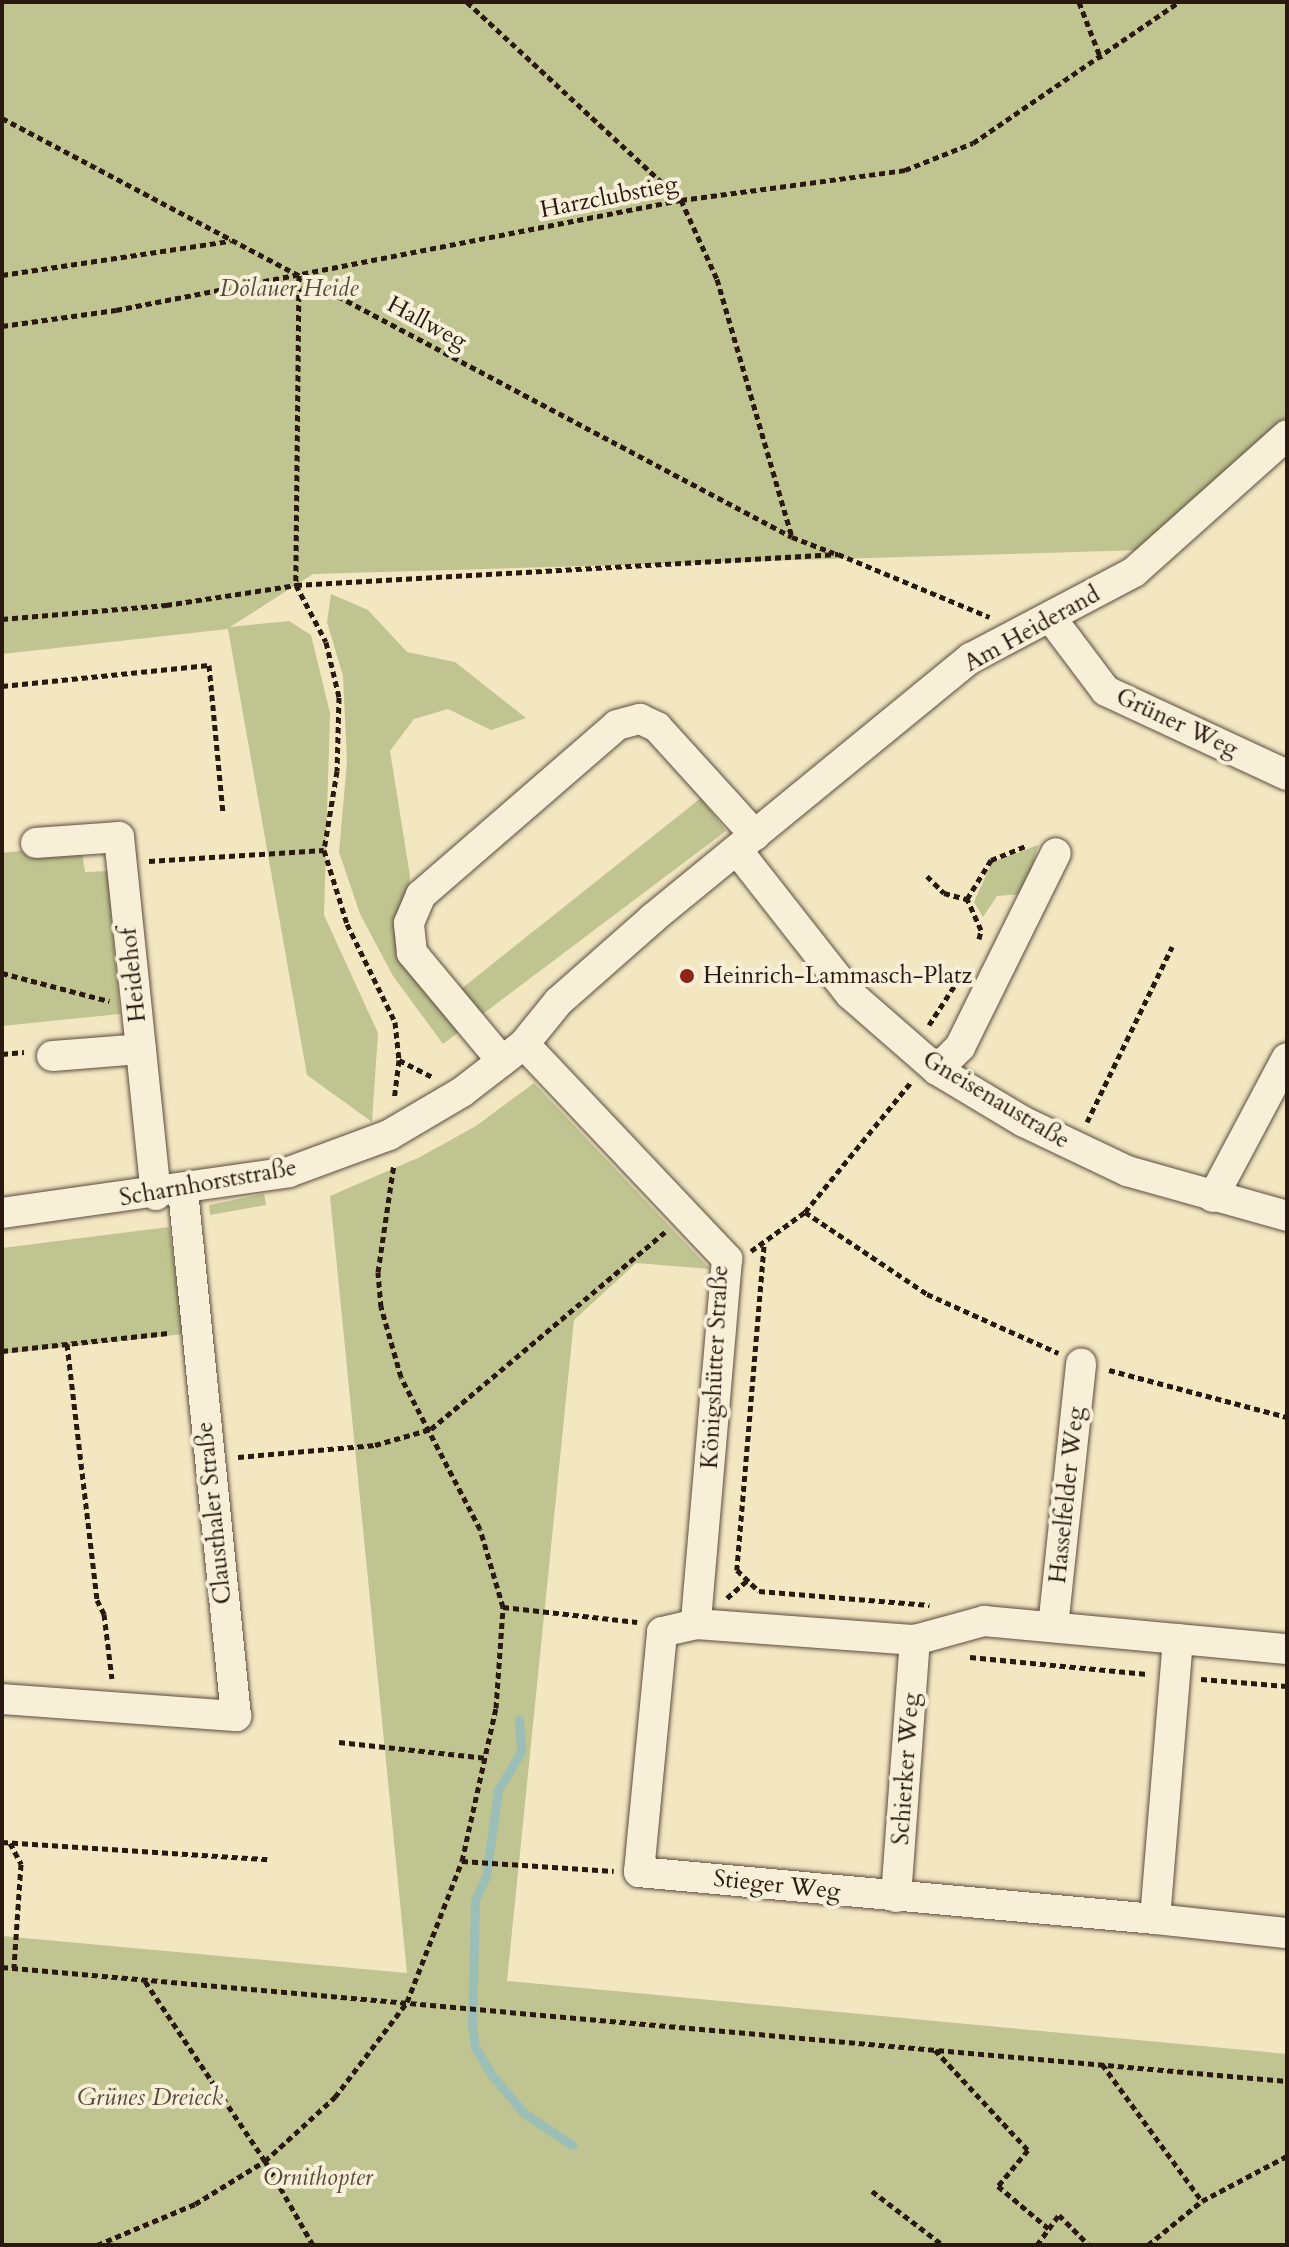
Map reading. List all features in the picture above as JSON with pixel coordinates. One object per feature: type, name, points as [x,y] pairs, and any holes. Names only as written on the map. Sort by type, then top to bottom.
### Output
[{"type":"street","name":"Am Heiderand","points":[[746,843],[971,658],[1134,572],[1287,435]]},
{"type":"street","name":"Grüner Weg","points":[[1051,618],[1106,691],[1287,775]]},
{"type":"street","name":"Gneisenaustraße","points":[[513,1053],[412,953],[409,923],[421,895],[617,725],[640,719],[657,727],[746,843],[850,994],[937,1070],[1075,1148],[1127,1171],[1287,1216]]},
{"type":"street","name":"Heidehof","points":[[36,843],[119,837],[141,1049],[170,1193]]},
{"type":"street","points":[[513,1053],[559,1001],[746,843]]},
{"type":"street","points":[[937,1070],[960,1047],[1044,844]]},
{"type":"street","points":[[52,1056],[141,1049]]},
{"type":"street","name":"Scharnhorststraße","points":[[2,1213],[170,1193],[289,1172],[389,1135],[513,1053]]},
{"type":"street","name":"Königshütter Straße","points":[[513,1053],[686,1215],[727,1259],[696,1624]]},
{"type":"street","points":[[1213,1197],[1287,1058]]},
{"type":"street","name":"Clausthaler Straße","points":[[2,1699],[236,1716],[195,1330],[170,1193]]},
{"type":"street","name":"Hasselfelder Weg","points":[[1053,1627],[1081,1363]]},
{"type":"street","points":[[639,1872],[662,1632],[696,1624],[915,1640],[984,1621],[1287,1649]]},
{"type":"street","points":[[1155,1919],[1178,1639]]},
{"type":"street","name":"Schierker Weg","points":[[896,1897],[915,1640]]},
{"type":"street","name":"Stieger Weg","points":[[639,1872],[1287,1933]]},
{"type":"path","points":[[467,2],[681,200],[717,279],[792,537]]},
{"type":"path","points":[[1079,2],[1101,59]]},
{"type":"path","name":"Harzclubstieg","points":[[2,326],[299,275],[681,200],[864,179],[937,160],[973,143],[1101,59],[1179,2]]},
{"type":"path","name":"Hallweg","points":[[2,118],[792,537],[1020,630]]},
{"type":"path","points":[[2,275],[232,240]]},
{"type":"path","points":[[97,2245],[195,2204],[265,2161],[335,2097],[407,2002],[462,1861],[496,1708],[503,1607],[480,1529],[431,1429],[401,1377],[381,1307],[380,1256],[395,1173],[389,1135],[399,1060],[395,1022],[347,924],[324,850],[337,771],[339,697],[326,642],[296,585],[299,275]]},
{"type":"path","points":[[2,619],[166,605],[296,585],[838,554]]},
{"type":"path","points":[[2,686],[209,665],[223,813]]},
{"type":"path","points":[[967,899],[991,860],[1027,846],[1044,844]]},
{"type":"path","points":[[121,863],[324,850]]},
{"type":"path","points":[[927,876],[944,893],[967,899]]},
{"type":"path","points":[[967,899],[981,930],[976,954]]},
{"type":"path","points":[[1075,1148],[1172,947]]},
{"type":"path","points":[[914,1050],[955,979],[974,966]]},
{"type":"path","points":[[2,973],[99,1002],[136,999]]},
{"type":"path","points":[[727,1259],[764,1246],[805,1212],[908,1083],[937,1070]]},
{"type":"path","points":[[805,1212],[927,1294],[1081,1363],[1287,1417]]},
{"type":"path","points":[[209,1459],[375,1445],[431,1429],[686,1215]]},
{"type":"path","points":[[764,1246],[737,1570],[759,1591],[944,1606]]},
{"type":"path","points":[[2,1351],[195,1330]]},
{"type":"path","points":[[67,1344],[97,1600],[104,1614],[116,1708]]},
{"type":"path","points":[[503,1607],[654,1624],[662,1632]]},
{"type":"path","points":[[915,1640],[972,1657],[1287,1686]]},
{"type":"path","points":[[339,1742],[487,1758]]},
{"type":"path","points":[[6,1842],[267,1859]]},
{"type":"path","points":[[6,1842],[21,1864],[14,1968]]},
{"type":"path","points":[[462,1861],[639,1872]]},
{"type":"path","points":[[2,1967],[1287,2081]]},
{"type":"path","points":[[144,1980],[265,2161],[313,2245]]},
{"type":"path","points":[[933,2049],[1028,2150],[998,2186],[1049,2229]]},
{"type":"path","points":[[1102,2064],[1202,2201]]},
{"type":"path","points":[[1148,2245],[1202,2201],[1287,2156]]},
{"type":"path","points":[[872,2191],[943,2245]]},
{"type":"path","points":[[1037,2245],[1059,2215],[1089,2245]]},
{"type":"green space","name":"Dölauer Heide","points":[[2,2],[1287,2],[1287,425],[1144,550],[313,574],[230,627],[289,621],[311,635],[330,713],[324,915],[378,1033],[372,1122],[307,1075],[228,629],[2,654]]},
{"type":"green space","points":[[331,594],[368,610],[407,652],[455,662],[526,718],[491,730],[448,709],[414,719],[390,751],[410,876],[407,910],[421,948],[456,993],[701,798],[726,831],[443,1044],[393,976],[360,914],[339,852],[347,762],[343,676],[327,622]]},
{"type":"green space","points":[[1038,845],[1025,894],[997,896],[983,917],[974,902],[992,862]]},
{"type":"green space","points":[[44,848],[82,852],[85,872],[109,871],[121,915],[111,917],[120,1014],[2,1026],[2,853]]},
{"type":"green space","name":"Grünes Dreieck","points":[[534,1083],[710,1269],[636,1263],[574,1320],[507,1981],[1287,2054],[1287,2245],[2,2245],[2,1936],[407,1973],[330,1196],[420,1157],[476,1126]]},
{"type":"green space","points":[[264,1194],[266,1205],[210,1215],[209,1205]]},
{"type":"green space","points":[[169,1227],[184,1334],[2,1354],[2,1248]]},
{"type":"waterway","points":[[519,1720],[521,1752],[498,1790],[486,1876],[475,1901],[472,2024],[475,2047],[491,2074],[524,2113],[572,2145]]},
{"type":"place","name":"Heinrich-Lammasch-Platz","points":[[687,976]]},
{"type":"park label","name":"Ornithopter","points":[[318,2178]]}]
